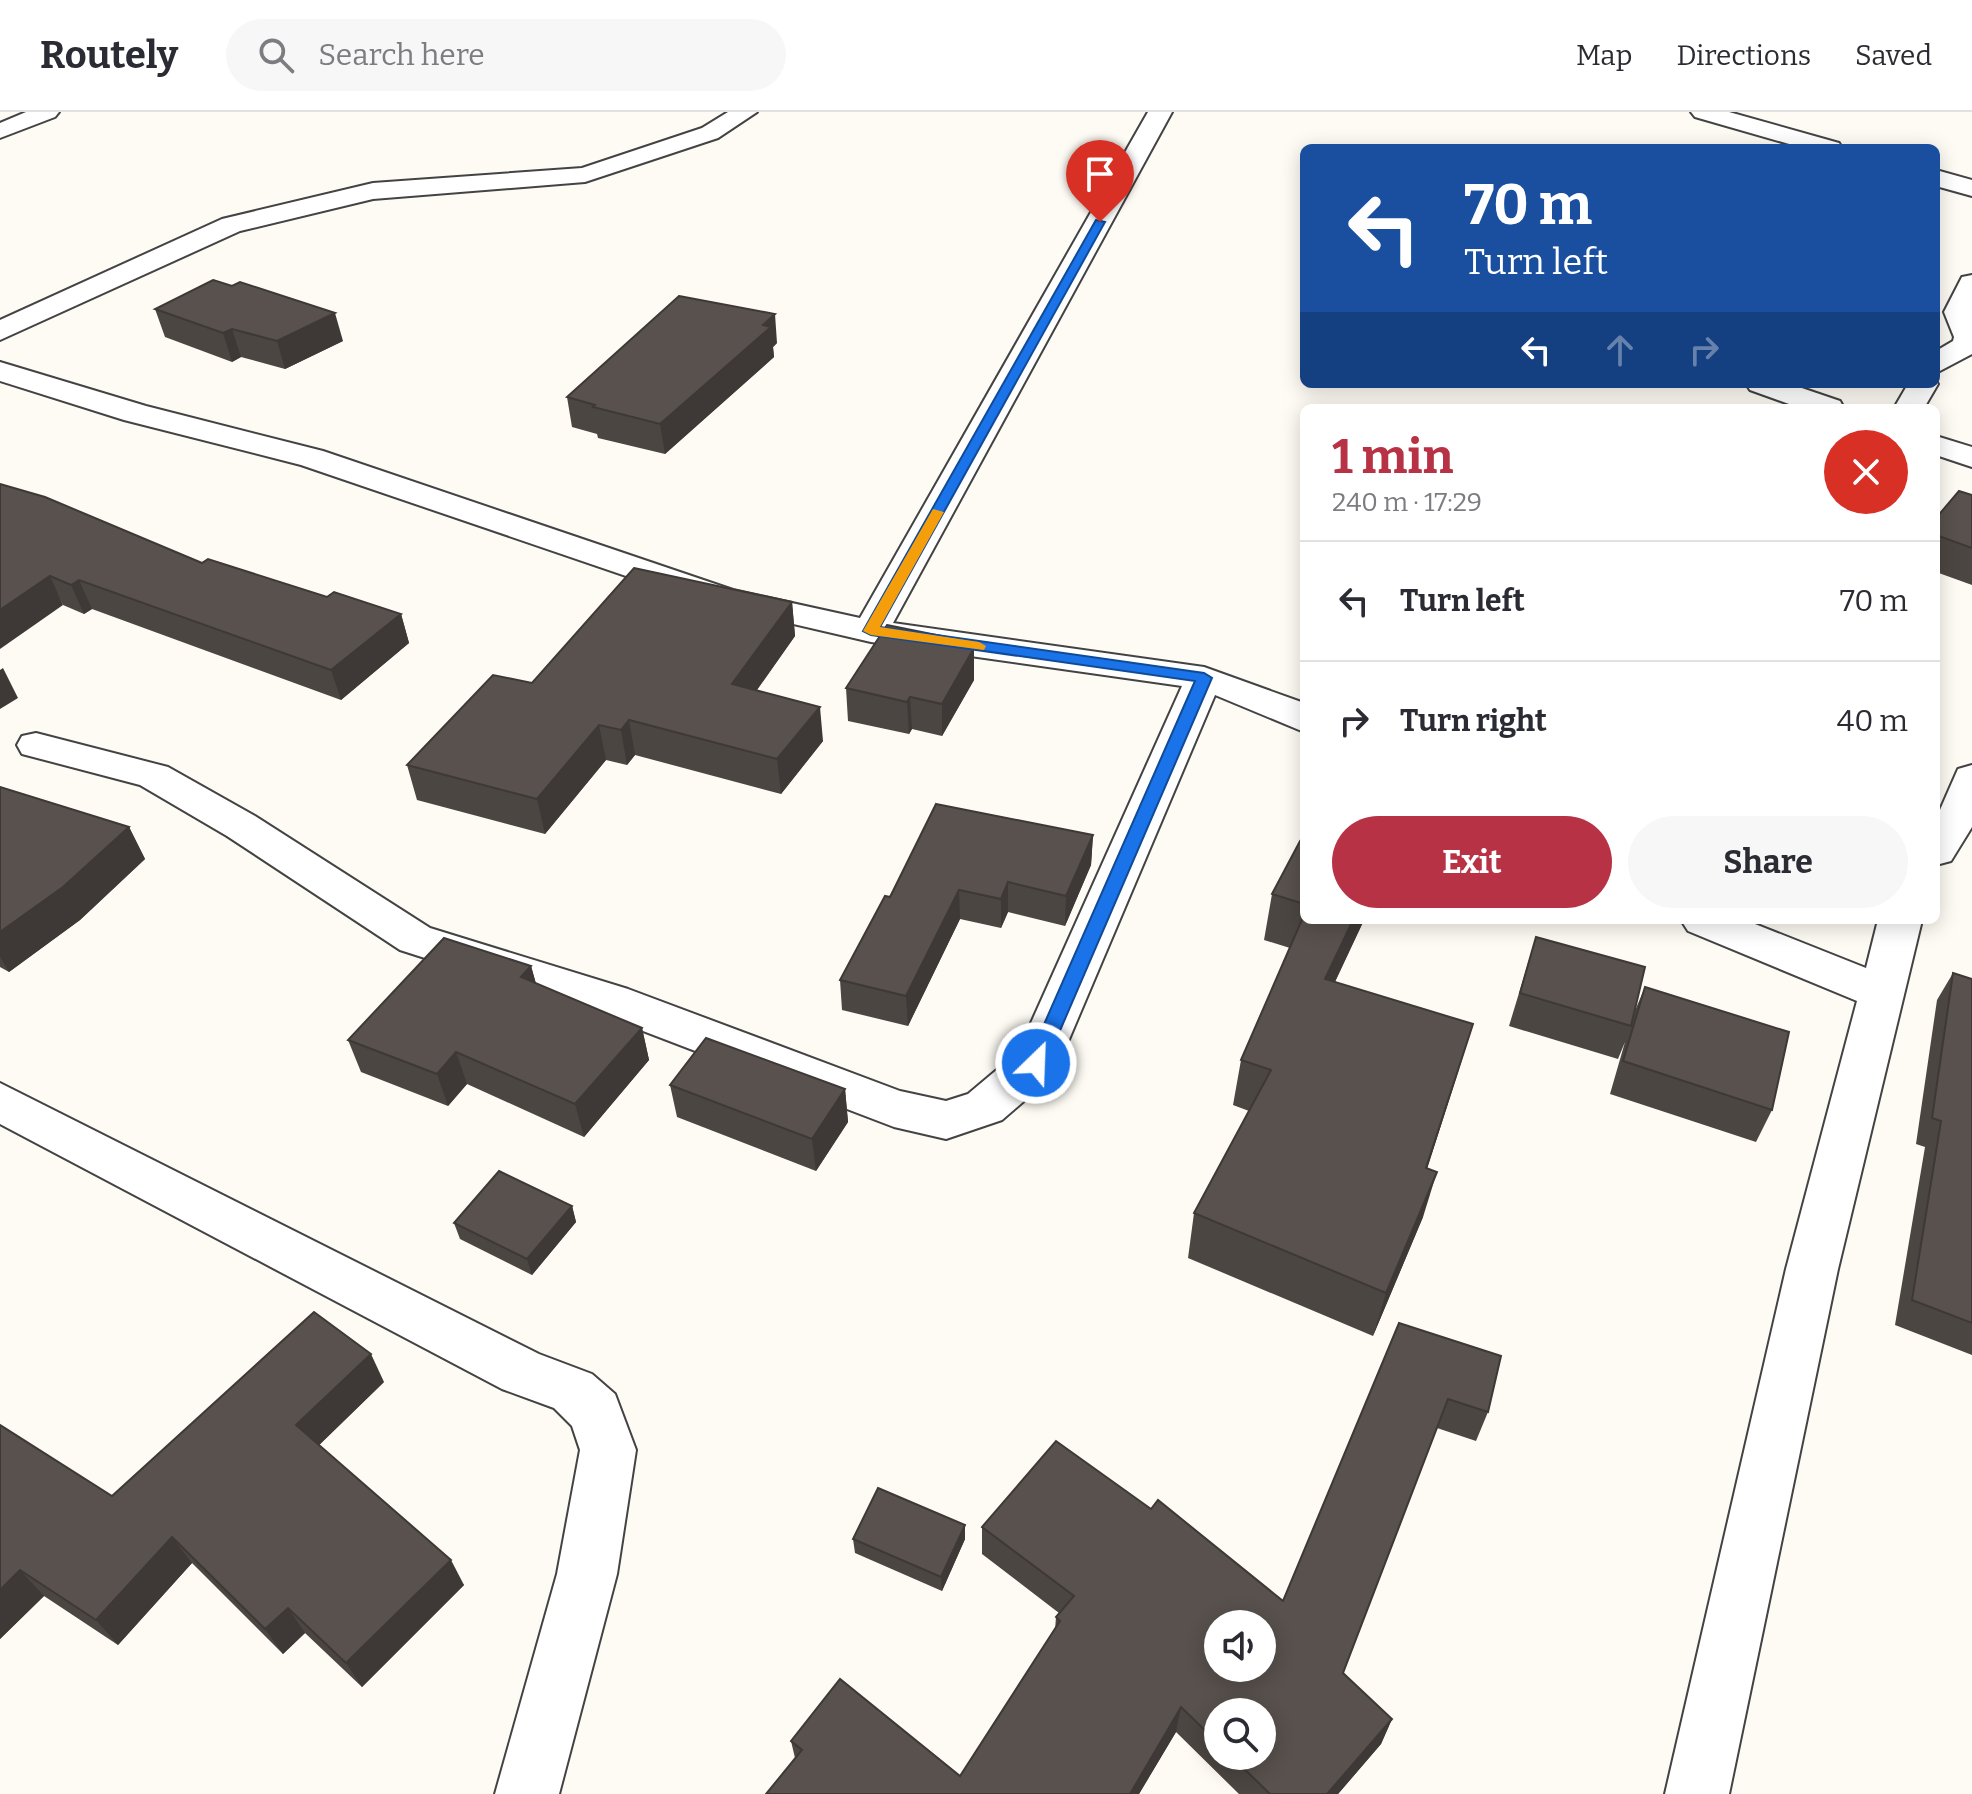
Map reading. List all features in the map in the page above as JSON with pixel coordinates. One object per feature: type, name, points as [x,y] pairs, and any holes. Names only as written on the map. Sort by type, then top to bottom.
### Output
[{"type":"street","points":[[0,131],[47,112]]},
{"type":"street","points":[[0,331],[231,225],[373,191],[585,175],[710,133],[745,112]]},
{"type":"street","points":[[871,631],[1160,112]]},
{"type":"street","points":[[1703,112],[1816,144]]},
{"type":"street","points":[[1940,179],[1972,188]]},
{"type":"street","points":[[1940,362],[1967,345],[1968,337],[1958,312],[1972,283]]},
{"type":"street","points":[[0,371],[135,413],[312,458],[723,598],[871,631],[1204,678],[1281,706],[1300,718]]},
{"type":"street","points":[[1772,388],[1818,404]]},
{"type":"street","points":[[1940,446],[1972,457]]},
{"type":"street","points":[[36,745],[154,776],[241,826],[415,939],[612,1001],[894,1108],[946,1120],[985,1107],[1036,1063],[1204,678]]},
{"type":"street","points":[[1955,831],[1972,778]]},
{"type":"street","points":[[1713,924],[1882,993]]},
{"type":"street","points":[[1697,1794],[1812,1269],[1899,924]]},
{"type":"street","points":[[0,1102],[521,1372],[573,1391],[595,1412],[608,1450],[587,1574],[527,1794]]},
{"type":"building","points":[[213,280],[232,286],[240,282],[335,313],[277,341],[232,329],[223,333],[155,309]]},
{"type":"building","points":[[679,296],[775,314],[763,325],[771,327],[660,424],[567,397]]},
{"type":"building","points":[[0,484],[45,497],[202,563],[208,559],[327,597],[334,592],[401,614],[331,670],[79,580],[71,585],[50,576],[0,610]]},
{"type":"building","points":[[1959,491],[1972,495],[1972,548],[1940,536],[1940,513]]},
{"type":"building","points":[[634,568],[792,602],[732,684],[820,707],[777,759],[629,720],[621,730],[599,725],[537,799],[407,765],[493,675],[532,683]]},
{"type":"building","points":[[887,625],[956,639],[953,644],[974,648],[942,704],[910,697],[907,702],[846,688]]},
{"type":"building","points":[[0,787],[129,827],[63,887],[0,932]]},
{"type":"building","points":[[936,804],[1093,835],[1066,896],[1008,882],[1001,899],[959,890],[906,996],[840,980],[885,896],[890,897]]},
{"type":"building","points":[[1300,841],[1300,903],[1272,894]]},
{"type":"building","points":[[1300,924],[1351,924],[1325,979],[1473,1024],[1426,1168],[1437,1172],[1386,1293],[1194,1213],[1271,1070],[1241,1060]]},
{"type":"building","points":[[1536,937],[1645,967],[1631,1026],[1520,993]]},
{"type":"building","points":[[444,938],[531,966],[521,977],[642,1028],[575,1104],[456,1052],[437,1074],[348,1040]]},
{"type":"building","points":[[1953,973],[1972,979],[1972,1323],[1912,1300],[1941,1121],[1932,1118]]},
{"type":"building","points":[[1645,987],[1789,1032],[1772,1110],[1623,1061]]},
{"type":"building","points":[[706,1038],[845,1089],[812,1139],[670,1085]]},
{"type":"building","points":[[499,1171],[572,1206],[527,1259],[454,1223]]},
{"type":"building","points":[[314,1312],[371,1354],[296,1425],[451,1560],[346,1663],[288,1608],[265,1629],[172,1537],[96,1620],[20,1570],[0,1590],[0,1425],[112,1496]]},
{"type":"building","points":[[1399,1323],[1501,1356],[1488,1412],[1448,1399],[1343,1673],[1392,1719],[1327,1794],[1270,1794],[1245,1770],[1276,1770],[1276,1698],[1204,1698],[1204,1729],[1181,1707],[1130,1794],[766,1794],[802,1750],[791,1741],[840,1679],[960,1776],[1060,1621],[1056,1617],[1074,1596],[982,1527],[1056,1441],[1151,1509],[1158,1500],[1283,1601]]},
{"type":"building","points":[[878,1488],[965,1525],[941,1577],[853,1539]]},
{"type":"slow traffic","points":[[937,512],[871,631],[979,646]]},
{"type":"route","points":[[1036,1063],[1204,678],[871,631],[1100,222]]}]
